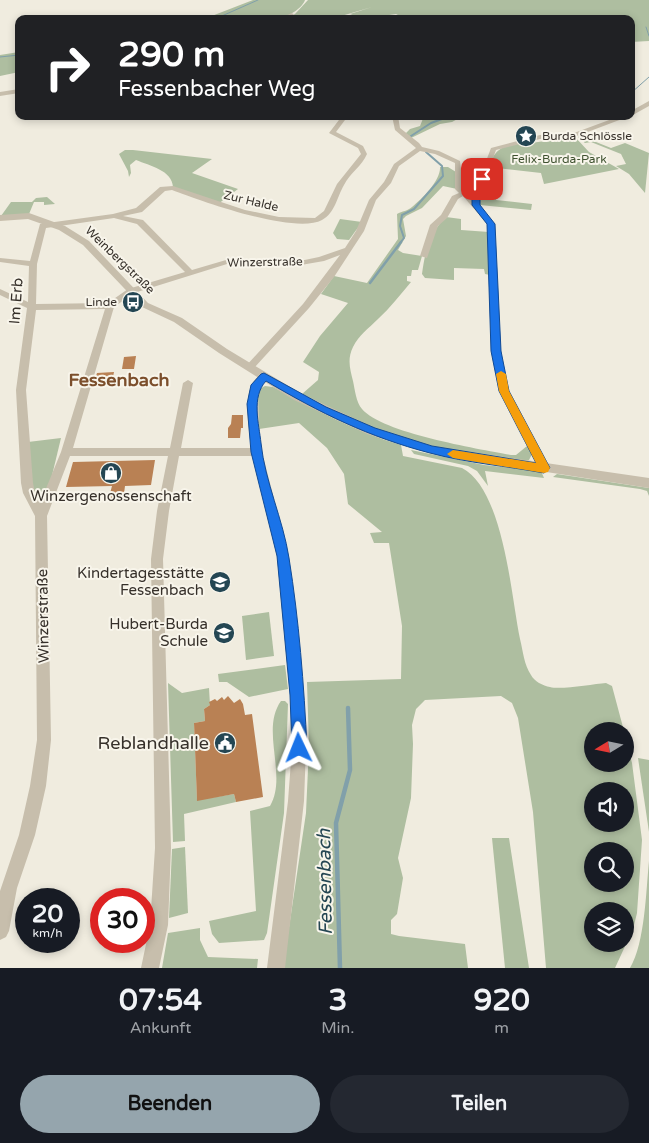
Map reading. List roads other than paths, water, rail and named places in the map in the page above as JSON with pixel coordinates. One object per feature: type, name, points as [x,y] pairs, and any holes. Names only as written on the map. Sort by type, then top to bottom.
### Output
[{"type":"street","points":[[0,94],[15,92]]},
{"type":"street","points":[[635,112],[649,103]]},
{"type":"street","name":"Zur Halde","points":[[46,224],[113,216],[139,210],[160,191],[167,188],[173,188],[216,205],[274,218],[316,220],[330,209],[334,195],[344,179],[363,158],[364,152],[361,148],[332,133],[342,120]]},
{"type":"street","points":[[396,120],[398,130],[417,144],[420,149]]},
{"type":"street","points":[[476,205],[476,194],[493,149],[540,137],[575,135],[616,120]]},
{"type":"street","points":[[250,367],[331,276],[360,230],[373,200],[387,183],[396,165],[414,151],[420,149],[437,152],[458,162],[458,186],[491,224],[496,351],[504,391],[544,468]]},
{"type":"street","points":[[424,256],[434,225],[444,216],[455,198],[463,193],[476,194]]},
{"type":"street","name":"Weinbergstraße","points":[[0,218],[30,216],[68,232],[86,243],[145,305],[178,320],[264,376],[322,409],[371,431],[432,450],[649,483]]},
{"type":"street","name":"Zur Halde","points":[[113,216],[140,222],[191,273]]},
{"type":"street","name":"Im Erb","points":[[40,516],[29,494],[22,409],[22,378],[32,308],[33,264],[40,229],[46,224]]},
{"type":"street","name":"Winzerstraße","points":[[0,931],[5,888],[27,835],[38,786],[44,740],[40,516],[66,452],[110,306],[131,291],[226,262],[295,264],[321,259],[346,250]]},
{"type":"street","name":"Im Erb","points":[[0,260],[33,264]]},
{"type":"street","points":[[0,292],[32,308],[110,306]]},
{"type":"street","points":[[264,376],[256,385],[252,404],[257,452],[283,556],[298,695],[299,748],[296,802],[276,968]]},
{"type":"street","points":[[150,968],[159,925],[164,848],[157,559],[163,512],[188,383]]},
{"type":"street","points":[[66,452],[257,452]]},
{"type":"waterway","points":[[224,15],[258,0]]},
{"type":"waterway","name":"Fessenbach","points":[[646,27],[649,36]]},
{"type":"waterway","points":[[0,57],[15,55]]},
{"type":"waterway","name":"Fessenbach","points":[[635,89],[649,77]]},
{"type":"waterway","name":"Fessenbach","points":[[411,136],[439,120]]},
{"type":"waterway","name":"Fessenbach","points":[[400,243],[404,238],[400,226],[402,215],[414,209],[443,176],[442,166],[426,152]]},
{"type":"waterway","name":"Fessenbach","points":[[370,283],[401,242]]},
{"type":"waterway","name":"Fessenbach","points":[[340,968],[336,823],[350,770],[348,708]]},
{"type":"place","name":"Burda Schlössle","points":[[526,136]]},
{"type":"place","name":"Linde","points":[[133,302]]},
{"type":"place","name":"Winzergenossenschaft","points":[[111,473]]},
{"type":"place","name":"Kindertagesstätte Fessenbach","points":[[220,582]]},
{"type":"place","name":"Hubert-Burda Schule","points":[[224,633]]},
{"type":"place","name":"Reblandhalle","points":[[225,743]]},
{"type":"district","name":"Fessenbach","points":[[119,380]]},
{"type":"park label","name":"Felix-Burda-Park","points":[[559,159]]}]
